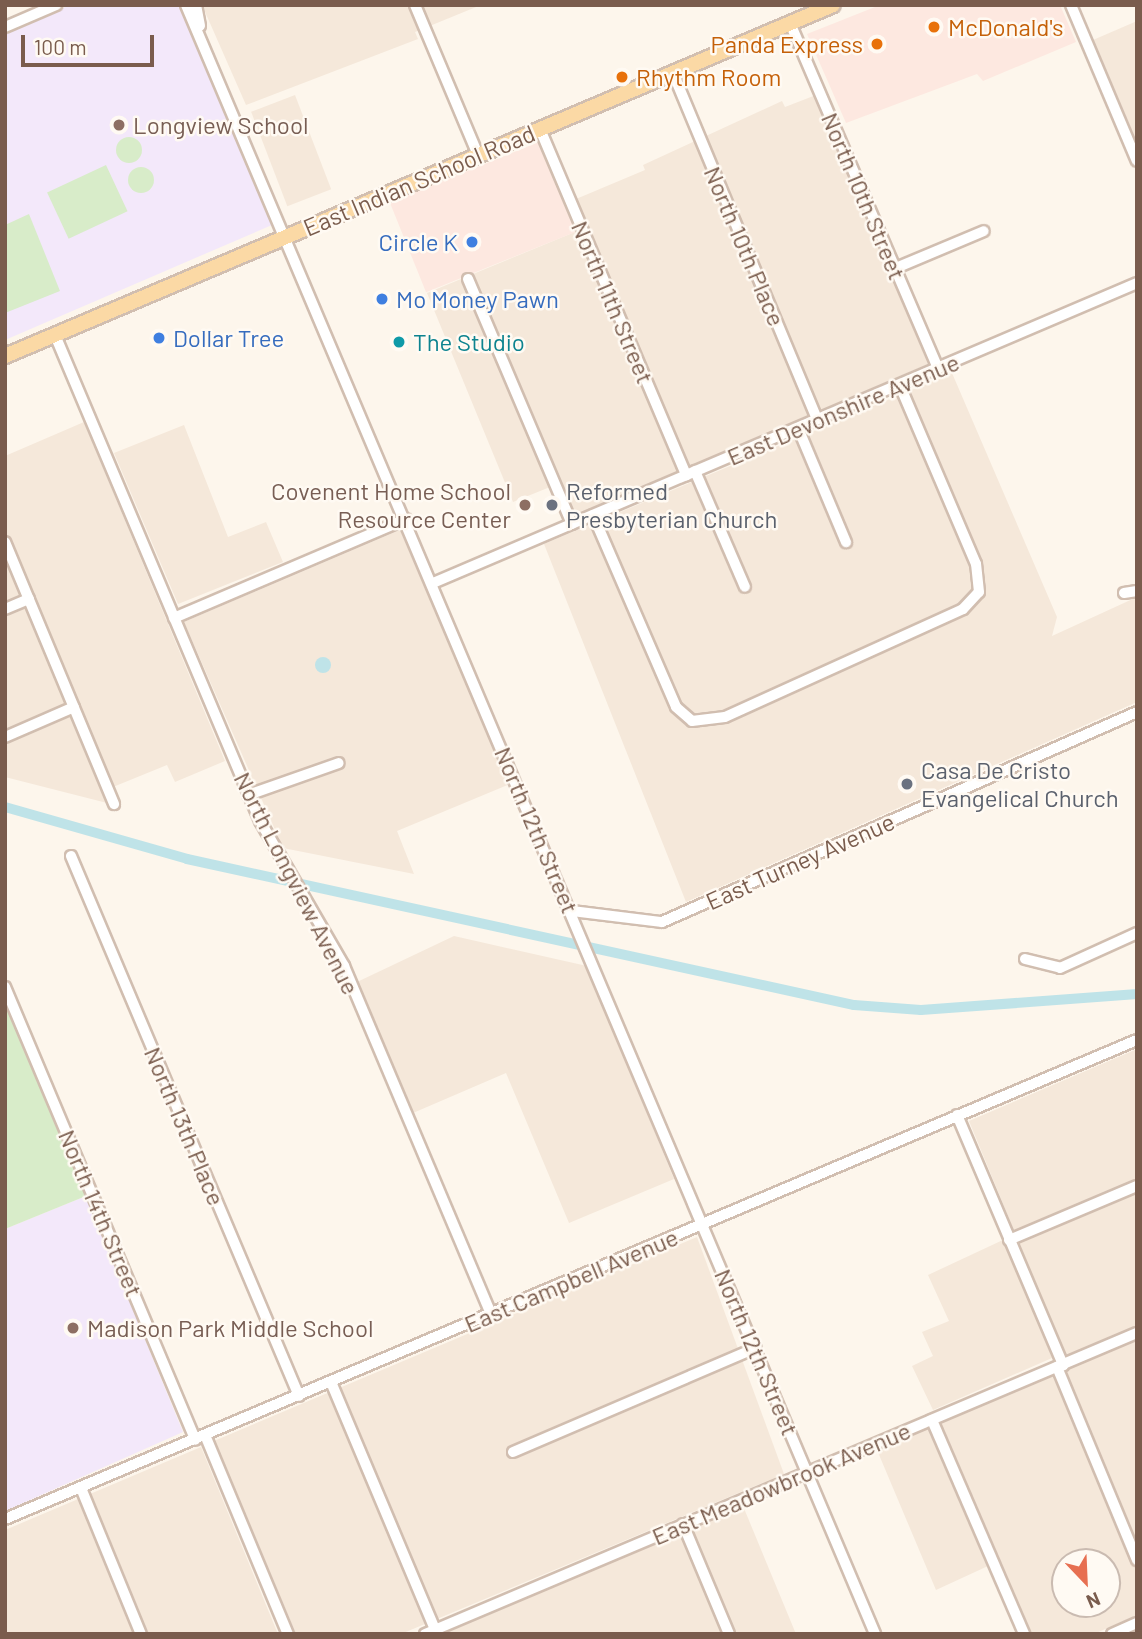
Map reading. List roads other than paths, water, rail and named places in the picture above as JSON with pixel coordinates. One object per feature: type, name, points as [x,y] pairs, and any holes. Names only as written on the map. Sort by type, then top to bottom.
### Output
[{"type":"main road","name":"East Indian School Road","points":[[5,356],[825,7]]},
{"type":"street","points":[[5,27],[56,5]]},
{"type":"street","name":"North 12th Street","points":[[186,5],[200,26],[288,234],[875,1634]]},
{"type":"street","name":"North 12th Street","points":[[196,5],[200,26]]},
{"type":"street","points":[[415,5],[478,155]]},
{"type":"street","points":[[1071,5],[1137,161]]},
{"type":"street","name":"North 10th Street","points":[[790,23],[938,369]]},
{"type":"street","name":"North 10th Place","points":[[673,73],[817,419]]},
{"type":"street","name":"North 11th Street","points":[[540,129],[691,473],[745,587]]},
{"type":"street","points":[[895,268],[984,231]]},
{"type":"street","points":[[468,279],[572,524]]},
{"type":"street","name":"East Devonshire Avenue","points":[[433,583],[1137,283]]},
{"type":"street","name":"North Longview Avenue","points":[[55,335],[248,795],[347,974],[491,1314]]},
{"type":"street","points":[[593,515],[670,698],[692,721],[725,717],[963,609],[979,592],[976,564],[900,386]]},
{"type":"street","points":[[798,428],[846,542]]},
{"type":"street","points":[[174,618],[406,519]]},
{"type":"street","points":[[5,542],[114,804]]},
{"type":"street","points":[[1124,593],[1137,591]]},
{"type":"street","points":[[5,609],[29,599]]},
{"type":"street","points":[[5,737],[74,707]]},
{"type":"street","name":"East Turney Avenue","points":[[572,911],[662,922],[1137,712]]},
{"type":"street","points":[[248,795],[339,763]]},
{"type":"street","name":"North 13th Place","points":[[71,856],[299,1396]]},
{"type":"street","points":[[1025,959],[1060,968],[1137,933]]},
{"type":"street","name":"North 14th Street","points":[[5,987],[288,1634]]},
{"type":"street","name":"East Campbell Avenue","points":[[5,1519],[1137,1040]]},
{"type":"street","points":[[957,1115],[1137,1560]]},
{"type":"street","points":[[1009,1240],[1137,1186]]},
{"type":"street","name":"East Meadowbrook Avenue","points":[[429,1632],[1137,1333]]},
{"type":"street","points":[[513,1452],[757,1348]]},
{"type":"street","points":[[331,1382],[429,1632]]},
{"type":"street","points":[[932,1420],[1024,1634]]},
{"type":"street","points":[[81,1488],[141,1634]]},
{"type":"street","points":[[683,1524],[729,1634]]},
{"type":"street","points":[[1112,1634],[1137,1623]]},
{"type":"water","points":[[320,657],[326,657],[331,665],[329,671],[320,673],[315,668],[315,662]]},
{"type":"waterway","points":[[5,807],[187,859],[854,1005],[921,1010],[1137,994]]},
{"type":"place","name":"McDonald's","points":[[934,27]]},
{"type":"place","name":"Panda Express","points":[[877,44]]},
{"type":"place","name":"Rhythm Room","points":[[622,77]]},
{"type":"place","name":"Longview School","points":[[119,125]]},
{"type":"place","name":"Circle K","points":[[472,242]]},
{"type":"place","name":"Mo Money Pawn","points":[[382,299]]},
{"type":"place","name":"Dollar Tree","points":[[159,338]]},
{"type":"place","name":"The Studio","points":[[399,342]]},
{"type":"place","name":"Covenent Home School Resource Center","points":[[525,505]]},
{"type":"place","name":"Reformed Presbyterian Church","points":[[552,505]]},
{"type":"place","name":"Casa De Cristo Evangelical Church","points":[[907,784]]},
{"type":"place","name":"Madison Park Middle School","points":[[73,1328]]}]
